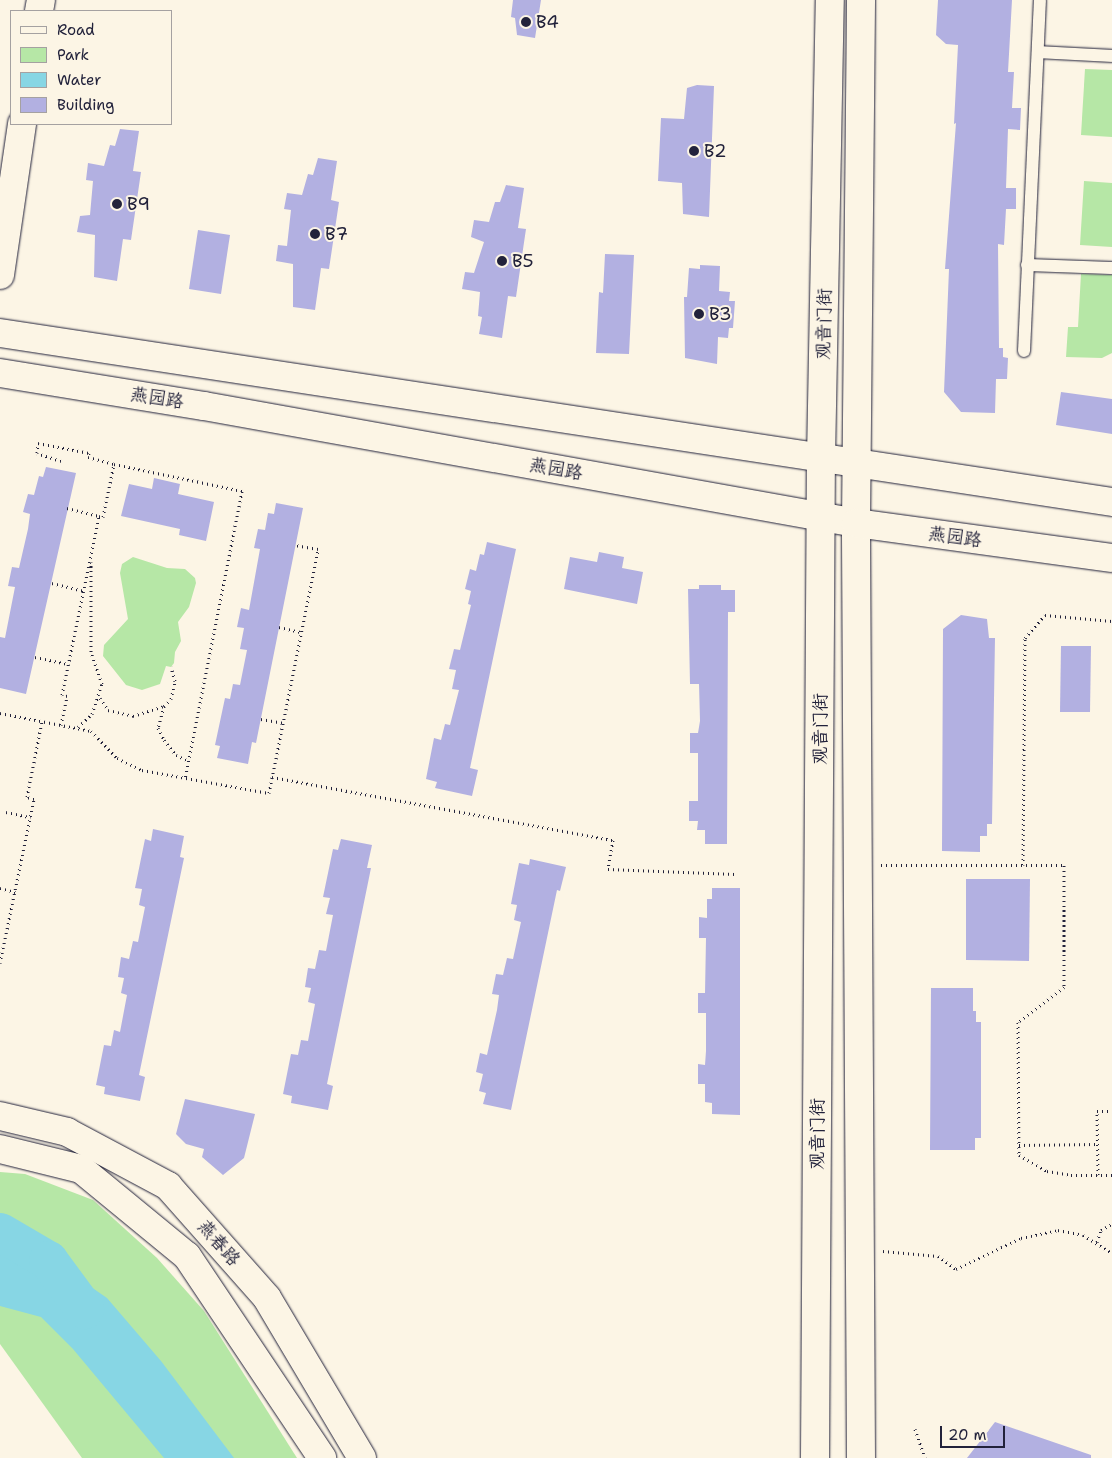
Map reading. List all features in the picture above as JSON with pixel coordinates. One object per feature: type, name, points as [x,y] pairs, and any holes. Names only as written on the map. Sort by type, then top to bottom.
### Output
[{"type":"street","name":"观音门街","points":[[815,1458],[821,458],[830,0]]},
{"type":"street","name":"观音门街","points":[[861,0],[856,463],[861,1458]]},
{"type":"street","points":[[0,275],[22,125]]},
{"type":"street","points":[[0,334],[1112,502]]},
{"type":"street","name":"燕园路","points":[[0,373],[204,406],[856,523],[1112,558]]},
{"type":"street","name":"燕春路","points":[[0,1116],[67,1132],[168,1186],[267,1298],[362,1458]]},
{"type":"street","name":"燕春路","points":[[0,1149],[81,1169],[187,1256],[322,1458]]},
{"type":"lane","points":[[1024,351],[1040,0]]},
{"type":"lane","points":[[1038,52],[1112,56]]},
{"type":"lane","points":[[1027,265],[1112,268]]},
{"type":"path","points":[[61,461],[36,453],[38,443],[89,453],[88,457],[114,464],[242,491],[185,779]]},
{"type":"path","points":[[67,508],[103,517],[114,464]]},
{"type":"path","points":[[61,725],[67,696],[62,695],[99,516]]},
{"type":"path","points":[[0,713],[91,730],[117,758],[142,770],[269,793],[318,549],[296,545]]},
{"type":"path","points":[[78,728],[92,714],[100,698],[102,684],[91,652],[94,586],[91,557]]},
{"type":"path","points":[[52,583],[84,591]]},
{"type":"path","points":[[1023,865],[1025,638],[1045,615],[1112,621]]},
{"type":"path","points":[[279,627],[301,632]]},
{"type":"path","points":[[34,657],[68,664]]},
{"type":"path","points":[[100,698],[108,710],[134,716],[164,706],[171,699],[175,681],[171,668]]},
{"type":"path","points":[[164,706],[158,728],[170,749],[189,761]]},
{"type":"path","points":[[261,719],[283,723]]},
{"type":"path","points":[[0,963],[34,799],[27,798],[42,721]]},
{"type":"path","points":[[272,777],[613,840],[608,869],[735,874]]},
{"type":"path","points":[[6,812],[30,818]]},
{"type":"path","points":[[858,865],[1064,865],[1064,987],[1018,1022],[1019,1155],[1047,1171],[1112,1175]]},
{"type":"path","points":[[0,888],[15,892]]},
{"type":"path","points":[[1098,1175],[1097,1112],[1112,1111]]},
{"type":"path","points":[[1018,1145],[1098,1144]]},
{"type":"path","points":[[1097,1242],[1101,1230],[1112,1224]]},
{"type":"path","points":[[860,1251],[924,1253],[938,1256],[956,1269],[994,1249],[1040,1232],[1074,1233],[1097,1242],[1112,1253]]},
{"type":"path","points":[[915,1429],[926,1458]]},
{"type":"green space","points":[[1085,69],[1112,70],[1112,137],[1081,135]]},
{"type":"green space","points":[[1084,181],[1112,183],[1112,247],[1080,245]]},
{"type":"green space","points":[[1081,274],[1112,275],[1112,353],[1102,358],[1066,357],[1068,327],[1078,327]]},
{"type":"green space","points":[[133,557],[167,568],[185,569],[195,578],[196,583],[189,607],[178,622],[181,641],[175,652],[174,663],[171,667],[166,666],[160,684],[142,690],[126,685],[103,656],[104,645],[128,619],[120,573],[122,564]]},
{"type":"green space","points":[[0,1172],[25,1174],[93,1200],[157,1258],[204,1311],[297,1458],[82,1458],[0,1344]]},
{"type":"water","points":[[0,1253],[65,1269],[107,1298],[161,1361],[234,1458],[164,1458],[73,1349],[41,1317],[0,1306]]},
{"type":"building","name":"B4","points":[[513,0],[541,0],[535,38],[517,35],[515,18],[511,17]]},
{"type":"building","points":[[938,0],[1012,0],[1008,72],[1014,72],[1012,108],[1021,108],[1020,130],[1008,129],[1006,188],[1016,188],[1016,209],[1006,209],[1004,245],[998,244],[999,348],[1003,348],[1003,357],[1008,358],[1007,379],[996,379],[995,413],[961,412],[944,392],[949,269],[945,269],[956,123],[954,124],[958,45],[946,44],[936,35]]},
{"type":"building","name":"B2","points":[[697,85],[714,86],[709,217],[683,214],[682,183],[658,181],[661,118],[684,119],[687,88]]},
{"type":"building","name":"B9","points":[[120,129],[139,131],[133,171],[141,172],[131,240],[123,239],[117,281],[94,277],[95,235],[77,232],[80,216],[90,215],[93,181],[86,180],[88,163],[104,166],[110,145],[115,146]]},
{"type":"building","name":"B7","points":[[318,158],[337,161],[331,200],[339,202],[329,269],[321,268],[315,310],[293,307],[293,264],[276,261],[278,245],[287,246],[291,210],[284,209],[287,193],[302,195],[308,174],[313,175]]},
{"type":"building","name":"B5","points":[[506,185],[524,188],[518,228],[526,229],[516,297],[508,296],[502,338],[479,334],[482,317],[478,316],[480,292],[462,289],[465,272],[474,273],[484,242],[471,237],[474,220],[489,222],[495,202],[500,202]]},
{"type":"building","points":[[198,230],[230,235],[221,294],[189,289]]},
{"type":"building","points":[[605,254],[634,255],[629,354],[596,353],[599,292],[603,293]]},
{"type":"building","name":"B3","points":[[700,265],[720,266],[719,291],[730,292],[729,301],[735,301],[733,328],[729,328],[728,338],[718,337],[717,364],[685,358],[684,297],[687,297],[689,268],[700,269]]},
{"type":"building","points":[[1061,392],[1112,399],[1112,434],[1056,425]]},
{"type":"building","points":[[46,467],[76,473],[26,694],[0,688],[0,637],[5,638],[15,587],[8,586],[12,567],[19,568],[28,529],[30,514],[23,512],[28,494],[34,495],[39,476],[43,477]]},
{"type":"building","points":[[154,478],[180,484],[178,494],[214,502],[206,541],[179,535],[180,529],[121,516],[129,484],[152,489]]},
{"type":"building","points":[[276,503],[303,508],[256,743],[252,742],[248,764],[217,758],[220,746],[215,745],[225,698],[230,699],[233,684],[240,685],[247,650],[240,649],[244,628],[237,627],[241,608],[249,610],[260,549],[254,548],[258,529],[265,530],[268,513],[274,514]]},
{"type":"building","points":[[487,542],[516,549],[470,768],[478,770],[472,796],[435,788],[437,782],[426,779],[434,738],[441,740],[445,724],[450,725],[459,690],[452,689],[456,670],[449,669],[454,649],[460,650],[471,605],[468,604],[471,591],[465,589],[470,569],[476,571],[480,554],[484,555]]},
{"type":"building","points":[[599,552],[624,557],[622,568],[643,572],[637,604],[564,589],[570,557],[597,562]]},
{"type":"building","points":[[699,585],[721,585],[721,590],[735,590],[735,612],[728,612],[727,844],[705,844],[705,830],[697,830],[698,821],[689,821],[689,801],[698,801],[698,753],[690,753],[690,733],[698,733],[700,721],[699,684],[690,684],[688,589],[699,589]]},
{"type":"building","points":[[961,615],[987,619],[989,638],[995,638],[992,824],[987,824],[987,836],[980,836],[980,852],[942,851],[943,629]]},
{"type":"building","points":[[1061,646],[1091,646],[1090,712],[1060,712]]},
{"type":"building","points":[[153,829],[184,836],[180,857],[184,858],[139,1075],[145,1077],[140,1101],[104,1094],[105,1087],[96,1085],[104,1045],[111,1046],[114,1030],[120,1032],[127,995],[121,993],[124,978],[118,977],[121,957],[129,959],[133,941],[138,942],[145,907],[139,905],[142,889],[135,888],[145,839],[151,841]]},
{"type":"building","points":[[341,839],[372,845],[367,868],[371,868],[327,1084],[333,1086],[328,1110],[291,1103],[292,1096],[283,1094],[291,1054],[298,1055],[301,1040],[308,1041],[315,1004],[308,1002],[311,988],[305,987],[308,968],[315,969],[319,950],[326,951],[333,915],[326,914],[330,898],[323,897],[333,849],[338,850]]},
{"type":"building","points":[[530,859],[566,867],[560,891],[557,890],[511,1110],[483,1104],[486,1093],[479,1091],[483,1074],[476,1072],[480,1053],[487,1055],[497,1010],[499,995],[492,994],[496,974],[503,975],[507,958],[513,959],[521,922],[514,920],[517,905],[511,904],[519,863],[529,865]]},
{"type":"building","points":[[966,879],[1030,879],[1029,961],[966,960]]},
{"type":"building","points":[[712,888],[740,888],[740,1115],[712,1114],[712,1103],[705,1102],[705,1084],[698,1084],[698,1064],[705,1065],[706,1051],[706,1013],[698,1013],[698,993],[705,993],[706,938],[699,938],[699,917],[707,918],[707,899],[712,899]]},
{"type":"building","points":[[931,988],[973,988],[973,1011],[976,1011],[976,1022],[981,1022],[981,1138],[975,1138],[975,1150],[930,1150]]},
{"type":"building","points":[[185,1099],[255,1114],[244,1158],[223,1175],[202,1157],[204,1149],[186,1144],[176,1134]]},
{"type":"building","points":[[995,1422],[1091,1455],[1091,1458],[967,1458]]},
{"type":"waterway","points":[[0,1232],[48,1260],[84,1309]]},
{"type":"place","name":"B4","points":[[526,22]]},
{"type":"place","name":"B2","points":[[694,151]]},
{"type":"place","name":"B9","points":[[117,204]]},
{"type":"place","name":"B7","points":[[315,234]]},
{"type":"place","name":"B5","points":[[502,261]]},
{"type":"place","name":"B3","points":[[699,314]]}]
